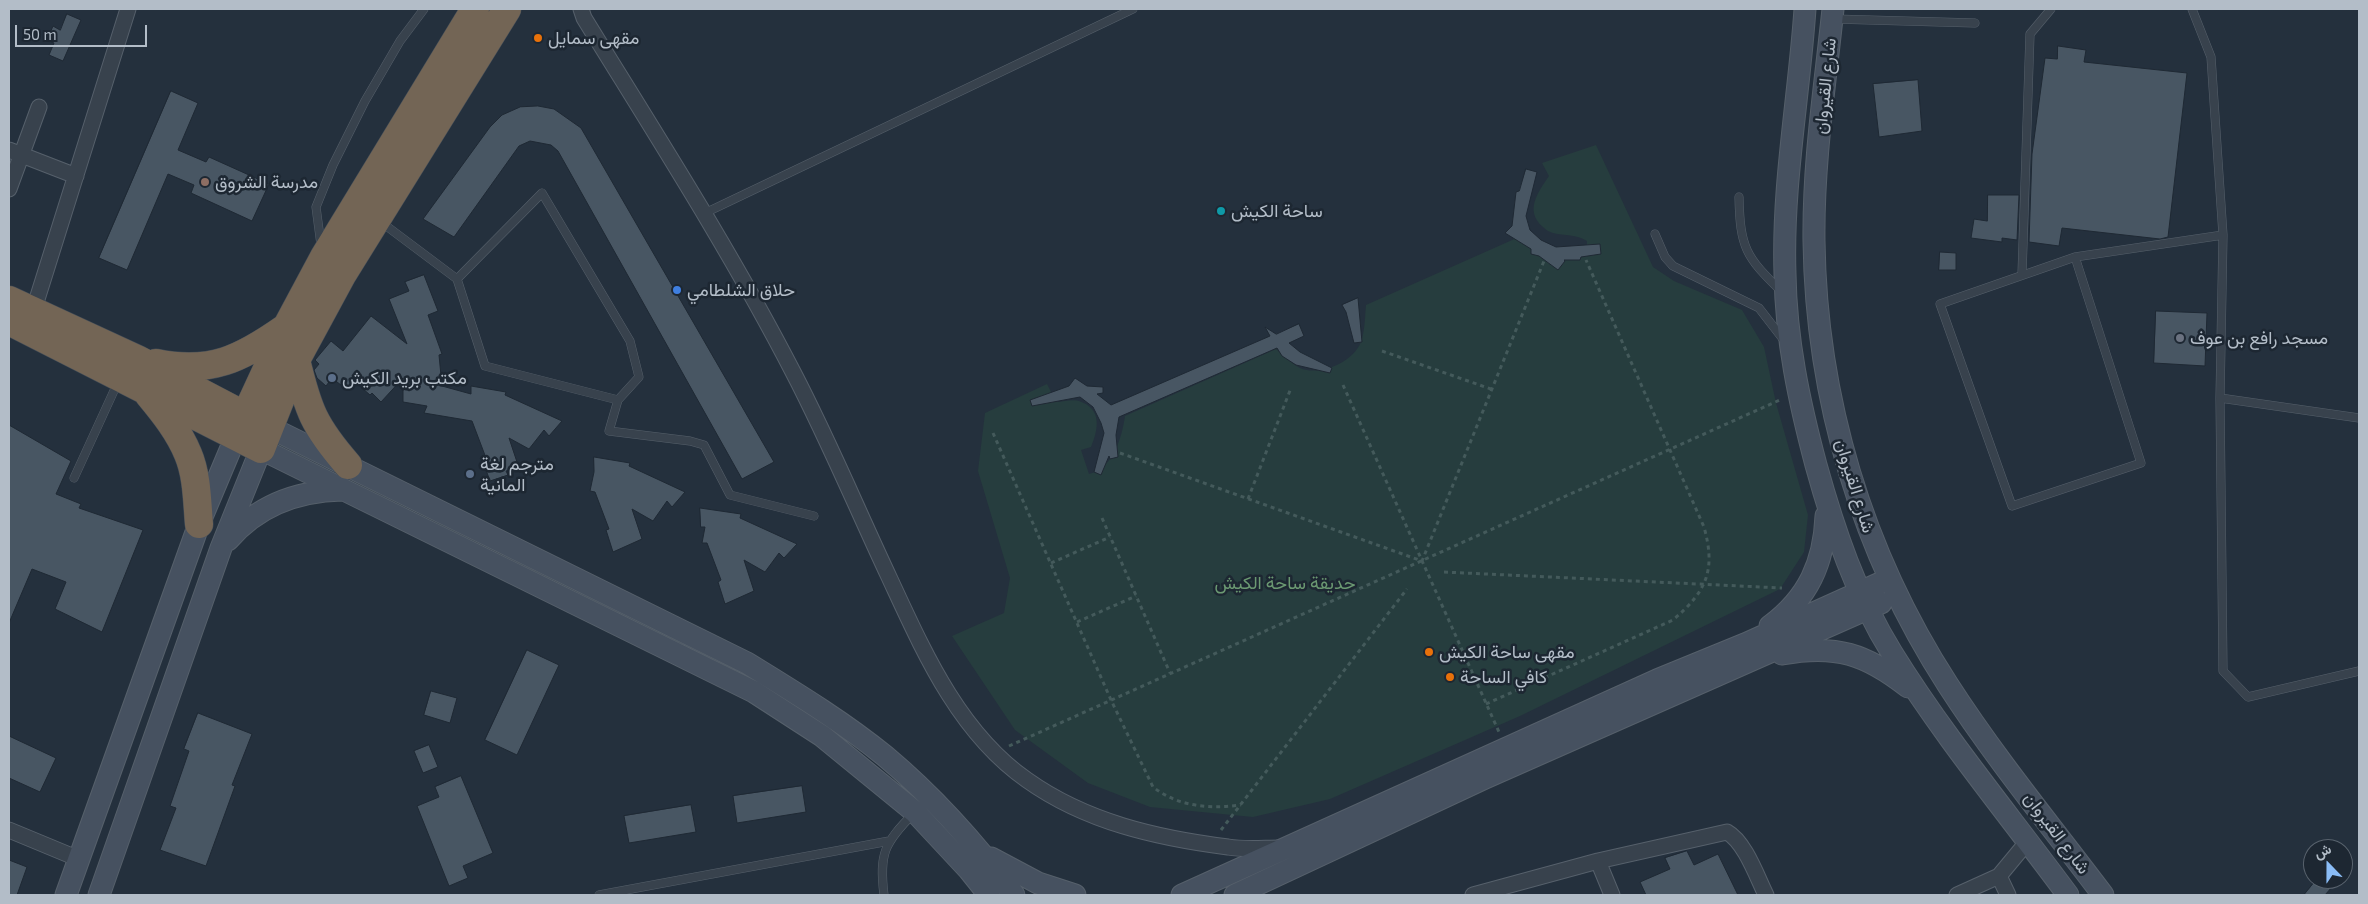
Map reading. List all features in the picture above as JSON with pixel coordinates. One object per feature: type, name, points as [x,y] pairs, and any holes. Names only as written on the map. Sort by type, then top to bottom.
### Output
[{"type":"highway","points":[[240,426],[286,328],[324,257],[474,9]]},
{"type":"highway","points":[[9,300],[21,317],[130,369],[265,438],[296,360],[342,275],[507,9]]},
{"type":"highway","points":[[130,369],[201,367],[228,361],[254,350],[286,328]]},
{"type":"highway","points":[[296,360],[313,418],[346,477]]},
{"type":"highway","points":[[130,369],[174,428],[188,454],[194,476],[198,524]]},
{"type":"highway","points":[[146,390],[240,426]]},
{"type":"main road","name":"شارع القيروان","points":[[1805,9],[1785,236],[1786,297],[1797,392],[1827,503],[1841,546],[1864,600],[1891,650],[1920,697],[2068,895]]},
{"type":"main road","name":"شارع القيروان","points":[[1832,14],[1818,161],[1814,239],[1818,315],[1824,365],[1853,484],[1870,537],[1893,588],[1947,684],[2103,895]]},
{"type":"main road","points":[[66,895],[198,524],[240,426]]},
{"type":"main road","points":[[99,895],[221,548],[265,438],[763,672],[802,696],[885,756],[917,784],[982,853],[1014,895]]},
{"type":"main road","points":[[221,548],[236,530],[254,515],[275,503],[297,495],[320,490],[346,477]]},
{"type":"main road","points":[[346,477],[754,692],[822,736],[916,812],[970,870],[989,895]]},
{"type":"main road","points":[[1750,652],[1805,589],[1817,570],[1825,542],[1827,503]]},
{"type":"main road","points":[[1235,895],[1750,652],[1893,588]]},
{"type":"main road","points":[[1182,895],[1657,680],[1750,652],[1832,650],[1863,657],[1888,671],[1920,697]]},
{"type":"main road","points":[[982,853],[1038,883],[1075,895]]},
{"type":"street","points":[[21,317],[76,176],[128,9]]},
{"type":"street","points":[[581,9],[584,18],[705,213],[794,372],[918,638],[948,692],[982,740],[1026,780],[1083,812],[1135,831],[1230,848],[1289,848]]},
{"type":"street","points":[[9,190],[15,153],[39,107]]},
{"type":"street","points":[[15,153],[76,176]]},
{"type":"street","points":[[9,830],[79,859]]},
{"type":"street","points":[[1473,895],[1598,861],[1727,832],[1736,837],[1741,845],[1766,895]]},
{"type":"street","points":[[1957,895],[1999,876],[2028,841]]},
{"type":"street","points":[[1598,861],[1612,895]]},
{"type":"street","points":[[1999,876],[2008,895]]},
{"type":"lane","points":[[324,257],[316,219],[316,207],[333,165],[365,101],[400,42],[424,9]]},
{"type":"lane","points":[[705,213],[1132,9]]},
{"type":"lane","points":[[2022,274],[2030,34],[2051,9]]},
{"type":"lane","points":[[2192,9],[2211,57],[2223,235],[2220,398],[2223,671],[2248,697],[2359,671]]},
{"type":"lane","points":[[1832,14],[1974,23]]},
{"type":"lane","points":[[457,279],[542,194],[630,342],[639,377],[618,400],[609,431],[690,441],[704,445],[730,495],[814,516]]},
{"type":"lane","points":[[1738,197],[1739,221],[1748,253],[1755,265],[1786,297]]},
{"type":"lane","points":[[376,218],[457,279],[485,366],[618,400]]},
{"type":"lane","points":[[1655,234],[1662,252],[1673,266],[1759,308],[1791,350]]},
{"type":"lane","points":[[2075,257],[2141,463],[2012,506],[1940,304],[2075,257],[2223,235]]},
{"type":"lane","points":[[74,478],[130,369]]},
{"type":"lane","points":[[2220,398],[2359,418]]},
{"type":"lane","points":[[884,895],[881,869],[888,841],[916,812]]},
{"type":"lane","points":[[598,895],[888,841]]},
{"type":"path","points":[[1486,704],[1673,620],[1692,604],[1704,585],[1709,566],[1710,548],[1704,527],[1586,260]]},
{"type":"path","points":[[1422,561],[1544,262]]},
{"type":"path","points":[[1382,351],[1492,389]]},
{"type":"path","points":[[1343,385],[1506,749]]},
{"type":"path","points":[[1248,499],[1291,388]]},
{"type":"path","points":[[995,752],[1797,392]]},
{"type":"path","points":[[993,433],[1111,700],[1152,787],[1165,797],[1186,804],[1216,808],[1241,804]]},
{"type":"path","points":[[1120,453],[1422,561]]},
{"type":"path","points":[[1102,518],[1170,673]]},
{"type":"path","points":[[1050,564],[1110,537]]},
{"type":"path","points":[[1444,572],[1805,589]]},
{"type":"path","points":[[1210,844],[1407,589]]},
{"type":"path","points":[[1077,622],[1136,596]]},
{"type":"green space","name":"حديقة ساحة الكيش","points":[[1596,145],[1653,267],[1674,281],[1742,310],[1764,347],[1776,403],[1808,515],[1804,552],[1780,589],[1520,716],[1330,799],[1253,817],[1150,807],[1088,783],[1015,730],[952,636],[1004,613],[1010,578],[978,471],[985,413],[1047,384],[1056,402],[1079,401],[1092,409],[1097,421],[1097,427],[1091,447],[1081,450],[1089,474],[1097,471],[1104,466],[1115,451],[1125,416],[1276,349],[1300,368],[1318,370],[1337,365],[1353,354],[1362,339],[1366,305],[1519,237],[1541,253],[1587,249],[1587,241],[1583,239],[1553,233],[1545,229],[1537,221],[1534,215],[1534,208],[1537,195],[1549,176],[1542,163]]},
{"type":"building","points":[[67,14],[81,20],[63,61],[49,55],[54,43],[47,40],[53,26],[60,30]]},
{"type":"building","points":[[2058,46],[2086,50],[2084,62],[2187,73],[2168,237],[2160,239],[2062,228],[2059,246],[2029,242],[2032,154],[2045,58],[2057,59]]},
{"type":"building","points":[[1918,80],[1922,131],[1879,137],[1873,84]]},
{"type":"building","points":[[171,91],[198,103],[178,150],[206,162],[209,157],[269,184],[252,221],[191,193],[194,185],[168,174],[127,270],[99,258]]},
{"type":"building","points":[[538,106],[554,109],[581,128],[774,462],[742,479],[558,151],[551,145],[530,141],[519,146],[454,237],[423,219],[490,127],[502,115],[520,107]]},
{"type":"building","points":[[1526,169],[1537,172],[1526,216],[1530,230],[1541,240],[1556,247],[1600,244],[1601,254],[1581,257],[1580,260],[1564,260],[1558,270],[1539,256],[1531,254],[1531,249],[1505,233],[1512,226],[1516,192],[1519,191]]},
{"type":"building","points":[[1988,195],[2019,195],[2017,240],[2002,238],[2002,242],[1971,238],[1974,219],[1987,221]]},
{"type":"building","points":[[1940,252],[1956,253],[1956,270],[1939,270]]},
{"type":"building","points":[[424,275],[438,311],[428,315],[442,354],[439,355],[442,386],[471,394],[471,386],[506,392],[505,395],[562,421],[549,436],[544,430],[529,449],[509,438],[519,468],[506,471],[508,475],[490,481],[482,459],[486,458],[472,421],[424,413],[427,406],[403,402],[403,378],[381,402],[372,393],[370,395],[353,380],[346,389],[332,378],[326,386],[317,378],[314,370],[319,364],[315,360],[331,341],[343,351],[371,316],[407,344],[389,299],[409,291],[405,282]]},
{"type":"building","points":[[1358,298],[1362,342],[1354,343],[1346,312],[1342,305]]},
{"type":"building","name":"مسجد رافع بن عوف","points":[[2156,311],[2207,313],[2205,366],[2154,363]]},
{"type":"building","points":[[1299,324],[1304,336],[1289,343],[1300,352],[1332,368],[1330,373],[1296,365],[1282,356],[1277,348],[1119,417],[1116,435],[1118,457],[1110,459],[1109,456],[1101,475],[1094,472],[1104,433],[1093,407],[1080,397],[1032,406],[1030,400],[1069,386],[1075,378],[1087,386],[1103,387],[1103,393],[1097,394],[1111,405],[1270,336],[1265,327],[1276,334]]},
{"type":"building","points":[[9,425],[71,461],[56,494],[81,504],[79,508],[143,530],[102,632],[55,609],[66,582],[32,569],[9,623]]},
{"type":"building","points":[[594,457],[630,463],[629,466],[685,492],[672,507],[667,501],[653,521],[632,509],[642,539],[613,552],[606,530],[609,529],[595,492],[590,491],[594,472]]},
{"type":"building","points":[[700,508],[741,514],[740,518],[797,544],[784,558],[779,553],[765,572],[744,560],[754,591],[725,604],[718,582],[721,580],[707,543],[702,543],[705,527],[701,527]]},
{"type":"building","points":[[527,650],[559,665],[517,755],[485,740]]},
{"type":"building","points":[[431,691],[457,698],[450,723],[424,715]]},
{"type":"building","points":[[198,713],[252,734],[232,785],[235,786],[206,866],[160,850],[176,808],[170,806],[189,751],[184,749]]},
{"type":"building","points":[[9,736],[56,758],[40,792],[9,778]]},
{"type":"building","points":[[429,745],[438,767],[423,773],[414,751]]},
{"type":"building","points":[[461,776],[493,853],[463,866],[468,878],[449,886],[417,806],[439,797],[435,787]]},
{"type":"building","points":[[802,786],[806,812],[737,823],[733,796]]},
{"type":"building","points":[[691,805],[696,832],[629,843],[624,816]]},
{"type":"building","points":[[1687,851],[1694,865],[1718,854],[1738,895],[1646,895],[1640,882],[1670,869],[1665,858]]},
{"type":"building","points":[[9,860],[27,867],[17,895],[9,895]]},
{"type":"building","points":[[2309,889],[2330,889],[2325,895],[2304,895]]},
{"type":"place","name":"مقهى سمايل","points":[[538,38]]},
{"type":"place","name":"مدرسة الشروق","points":[[205,182]]},
{"type":"place","name":"ساحة الكيش","points":[[1221,211]]},
{"type":"place","name":"حلاق الشلطامي","points":[[677,290]]},
{"type":"place","name":"مسجد رافع بن عوف","points":[[2180,338]]},
{"type":"place","name":"مكتب بريد الكيش","points":[[332,378]]},
{"type":"place","name":"مترجم لغة المانية","points":[[470,474]]},
{"type":"place","name":"مقهى ساحة الكيش","points":[[1429,652]]},
{"type":"place","name":"كافي الساحة","points":[[1450,677]]}]
